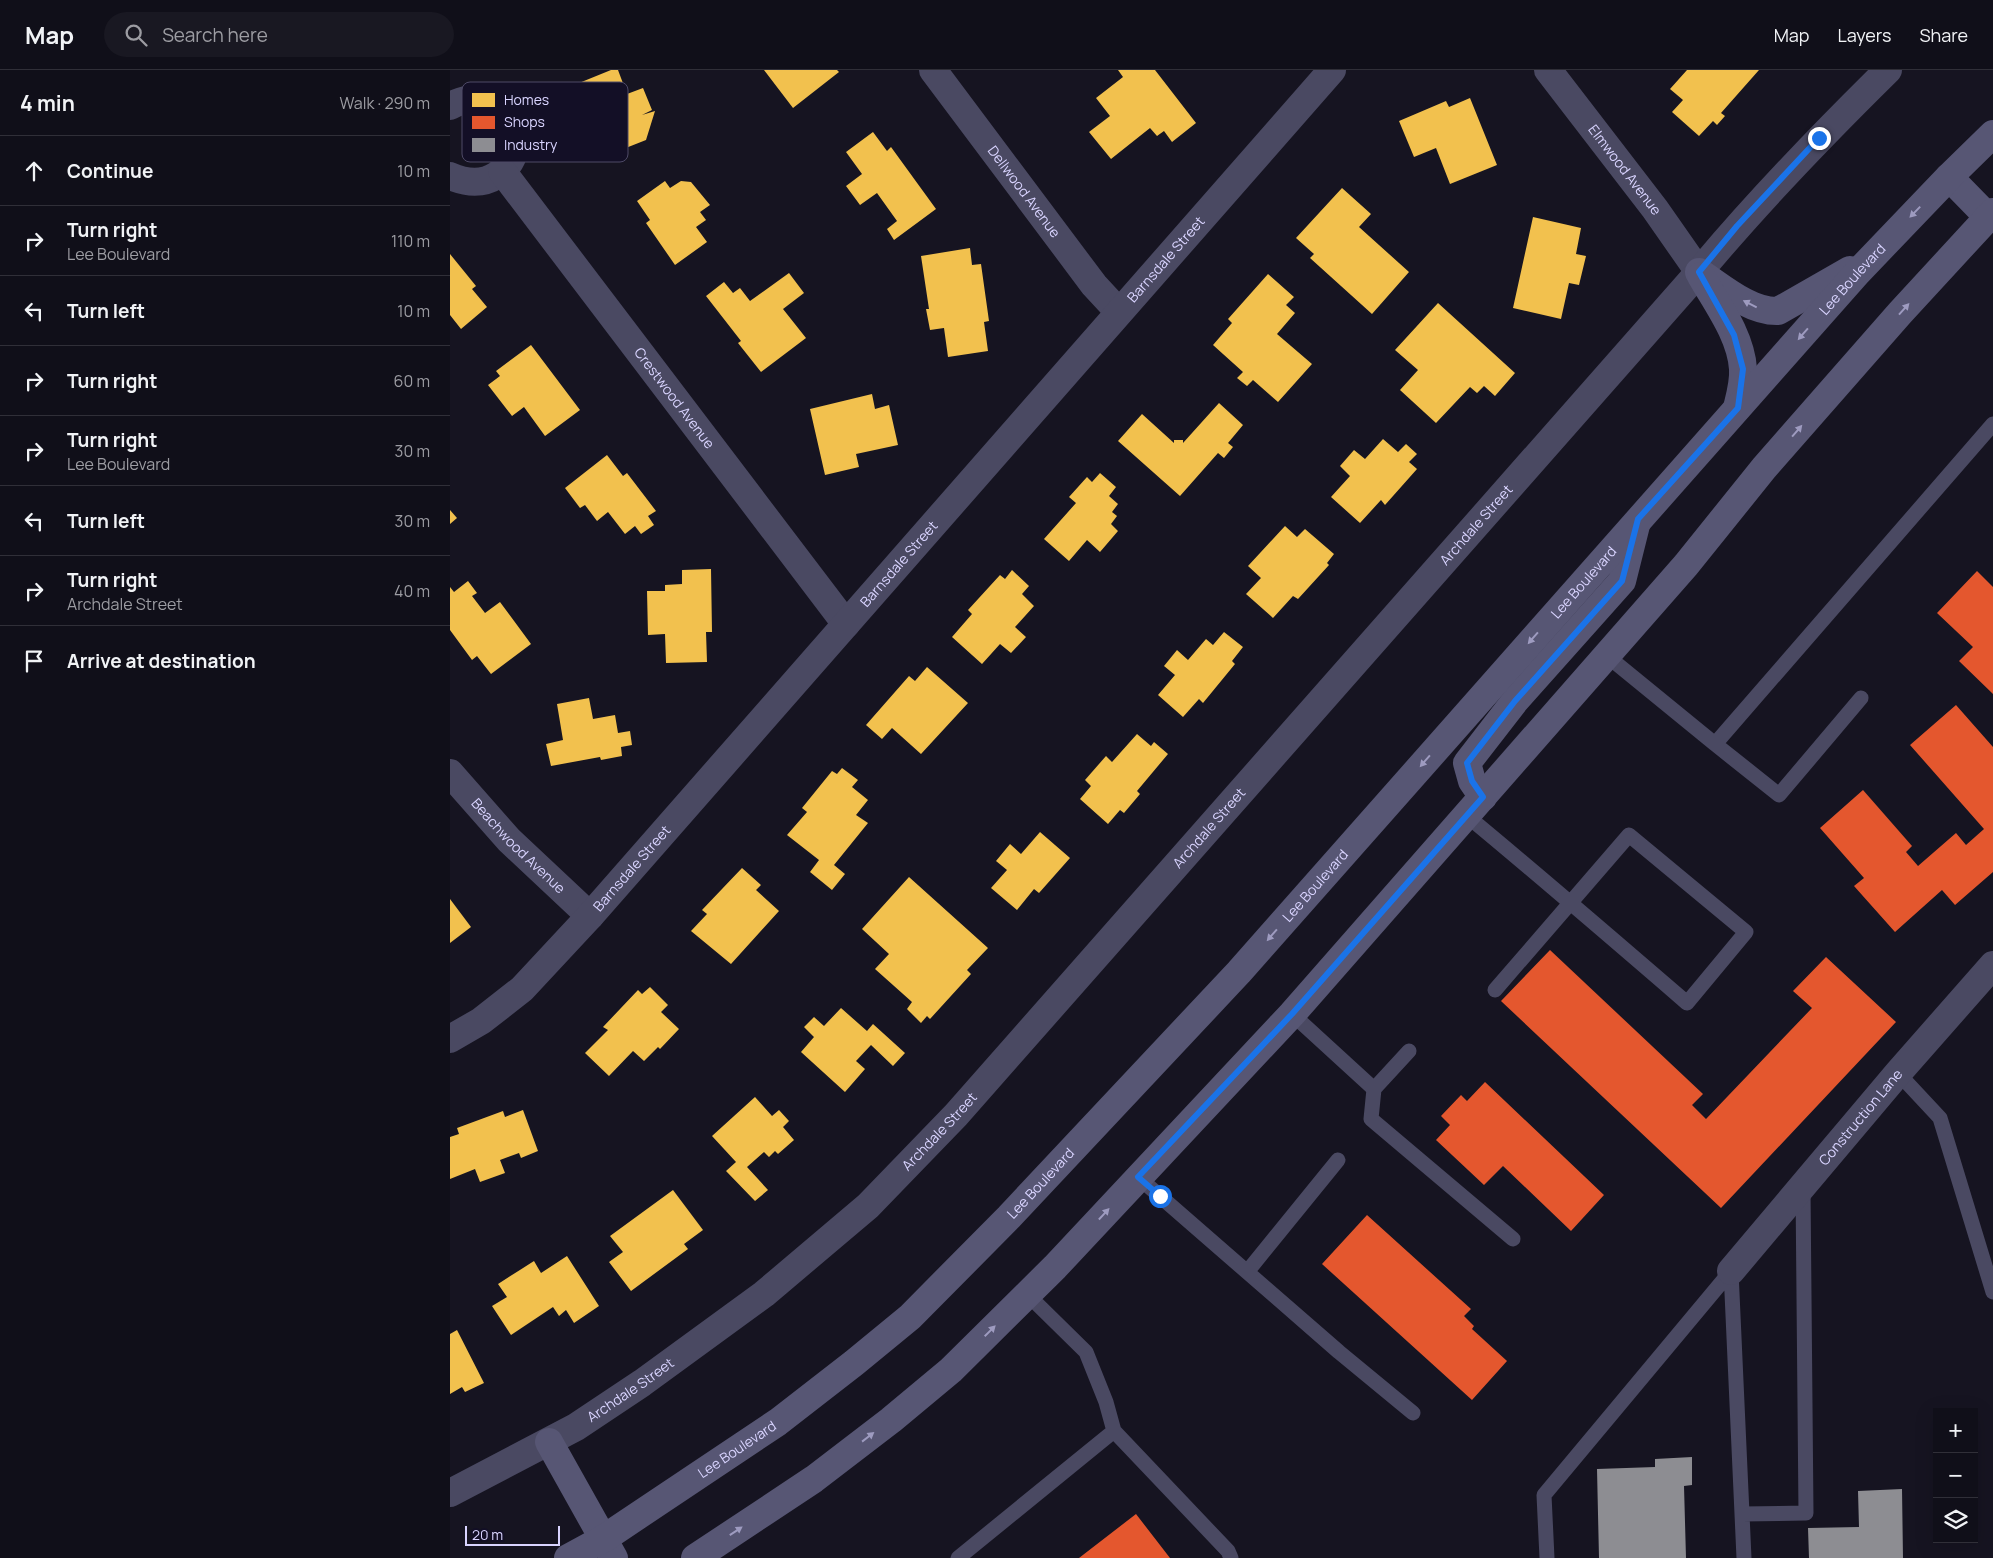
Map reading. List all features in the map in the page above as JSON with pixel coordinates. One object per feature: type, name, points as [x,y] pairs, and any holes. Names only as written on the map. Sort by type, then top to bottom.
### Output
[{"type":"main road","name":"Lee Boulevard","points":[[568,1558],[609,1549],[778,1422],[910,1317],[1009,1217],[1239,972],[1871,258],[1993,134]]},
{"type":"main road","points":[[695,1558],[814,1480],[952,1370],[1027,1294],[1292,1014],[1686,565],[1771,460],[1900,313],[1991,217],[1949,177]]},
{"type":"main road","points":[[1699,272],[1750,305],[1768,312],[1778,311],[1871,258]]},
{"type":"main road","points":[[1699,272],[1734,335],[1737,344],[1743,369],[1738,408]]},
{"type":"main road","points":[[1474,806],[1472,781],[1467,763],[1515,701],[1622,581],[1638,519]]},
{"type":"main road","points":[[549,1442],[609,1549]]},
{"type":"street","name":"Dellwood Avenue","points":[[933,70],[1094,284],[1119,312]]},
{"type":"street","name":"Barnsdale Street","points":[[450,1039],[481,1021],[522,989],[590,916],[1332,70]]},
{"type":"street","name":"Elmwood Avenue","points":[[1548,70],[1656,209],[1699,272]]},
{"type":"street","name":"Archdale Street","points":[[450,1493],[576,1427],[642,1383],[764,1294],[868,1206],[956,1115],[1699,272],[1737,226],[1819,138],[1888,70]]},
{"type":"street","points":[[450,106],[462,100]]},
{"type":"street","points":[[450,176],[463,181],[477,182],[490,179],[502,171],[509,162]]},
{"type":"street","name":"Crestwood Avenue","points":[[502,171],[846,624]]},
{"type":"street","name":"Beachwood Avenue","points":[[450,773],[509,840],[590,916]]},
{"type":"street","name":"Construction Lane","points":[[1730,1271],[1898,1073],[1993,965]]},
{"type":"lane","points":[[1714,744],[1993,424]]},
{"type":"lane","points":[[1606,655],[1714,744],[1780,795],[1860,698]]},
{"type":"lane","points":[[1474,806],[1570,903],[1688,1003],[1746,932],[1629,835],[1570,903],[1495,990]]},
{"type":"lane","points":[[1292,1014],[1374,1089]]},
{"type":"lane","points":[[1409,1051],[1374,1089],[1371,1119],[1513,1239]]},
{"type":"lane","points":[[1898,1073],[1940,1118],[1993,1292]]},
{"type":"lane","points":[[1247,1272],[1338,1160]]},
{"type":"lane","points":[[1138,1177],[1413,1414]]},
{"type":"lane","points":[[1742,1514],[1806,1513],[1803,1184]]},
{"type":"lane","points":[[1730,1271],[1744,1558]]},
{"type":"lane","points":[[1547,1558],[1544,1495],[1730,1271]]},
{"type":"lane","points":[[1027,1294],[1086,1352],[1106,1402],[1114,1430],[1228,1551],[1230,1558]]},
{"type":"lane","points":[[958,1558],[1114,1430]]},
{"type":"building: Homes","points":[[611,70],[618,70],[622,82],[581,82]]},
{"type":"building: Homes","points":[[764,70],[837,70],[839,72],[793,108]]},
{"type":"building: Homes","points":[[1118,70],[1155,70],[1196,123],[1172,142],[1164,131],[1157,136],[1150,128],[1111,159],[1089,132],[1110,116],[1096,98],[1123,77]]},
{"type":"building: Homes","points":[[1687,70],[1759,70],[1721,113],[1725,116],[1717,125],[1713,121],[1699,136],[1672,112],[1683,100],[1670,89]]},
{"type":"building: Homes","points":[[643,88],[652,110],[642,115],[655,111],[646,140],[628,147],[628,94]]},
{"type":"building: Homes","points":[[1470,98],[1497,165],[1450,184],[1436,148],[1414,157],[1399,121],[1446,101],[1449,107]]},
{"type":"building: Homes","points":[[873,132],[887,151],[891,147],[936,209],[894,240],[887,229],[897,221],[877,193],[860,205],[846,186],[862,174],[846,152]]},
{"type":"building: Homes","points":[[665,181],[670,188],[681,181],[691,182],[710,205],[700,212],[706,220],[696,227],[707,242],[675,265],[646,223],[650,220],[637,201]]},
{"type":"building: Homes","points":[[1342,188],[1371,214],[1359,227],[1409,272],[1372,314],[1310,258],[1314,254],[1296,238]]},
{"type":"building: Homes","points":[[1533,217],[1581,228],[1576,254],[1586,256],[1579,285],[1569,283],[1561,319],[1513,308]]},
{"type":"building: Homes","points":[[970,248],[972,265],[981,264],[989,321],[984,322],[988,351],[948,357],[944,328],[930,330],[926,309],[929,309],[921,256]]},
{"type":"building: Homes","points":[[450,254],[476,286],[472,289],[487,307],[461,329],[450,315]]},
{"type":"building: Homes","points":[[789,273],[804,293],[783,309],[806,338],[761,372],[738,343],[741,341],[706,296],[724,282],[733,293],[740,288],[750,301]]},
{"type":"building: Homes","points":[[1268,274],[1294,297],[1286,305],[1295,313],[1277,334],[1312,364],[1278,402],[1253,380],[1247,386],[1237,378],[1243,372],[1213,345],[1232,323],[1228,319]]},
{"type":"building: Homes","points":[[1438,303],[1515,373],[1495,396],[1484,386],[1477,393],[1470,387],[1436,423],[1400,390],[1418,370],[1395,350]]},
{"type":"building: Homes","points":[[531,345],[580,410],[545,436],[524,407],[512,416],[488,385],[500,376],[496,371]]},
{"type":"building: Homes","points":[[872,394],[875,409],[889,405],[898,445],[856,454],[859,467],[825,475],[810,409]]},
{"type":"building: Homes","points":[[1219,403],[1243,425],[1228,443],[1233,447],[1224,458],[1218,453],[1180,496],[1118,441],[1142,414],[1174,443],[1174,440],[1183,440],[1183,443]]},
{"type":"building: Homes","points":[[1383,439],[1398,452],[1406,444],[1417,454],[1409,462],[1417,469],[1385,505],[1381,500],[1360,523],[1331,497],[1350,476],[1340,466],[1354,450],[1365,459]]},
{"type":"building: Homes","points":[[607,455],[623,476],[627,473],[656,511],[648,516],[654,525],[641,534],[635,526],[625,534],[608,512],[597,521],[585,505],[580,508],[565,488]]},
{"type":"building: Homes","points":[[1100,473],[1116,487],[1109,496],[1118,504],[1112,512],[1117,516],[1111,524],[1118,531],[1100,552],[1087,540],[1069,561],[1044,539],[1076,503],[1069,497],[1087,477],[1092,482]]},
{"type":"building: Homes","points":[[450,510],[457,518],[450,524]]},
{"type":"building: Homes","points":[[1285,526],[1297,537],[1305,529],[1334,554],[1327,563],[1329,565],[1298,599],[1293,596],[1273,618],[1246,594],[1261,578],[1248,566]]},
{"type":"building: Homes","points":[[711,569],[712,632],[706,632],[707,662],[666,663],[665,634],[648,635],[647,591],[665,591],[665,585],[682,584],[682,570]]},
{"type":"building: Homes","points":[[1012,570],[1029,586],[1022,594],[1034,606],[1015,627],[1026,637],[1011,653],[1000,644],[982,664],[952,637],[972,614],[968,610],[1000,575],[1005,579]]},
{"type":"building: Homes","points":[[468,581],[477,593],[472,596],[485,613],[500,602],[531,644],[491,674],[477,656],[472,660],[450,630],[450,587],[454,592]]},
{"type":"building: Homes","points":[[1224,632],[1243,647],[1232,661],[1235,664],[1203,703],[1199,699],[1183,717],[1158,695],[1175,675],[1164,666],[1177,650],[1188,660],[1206,639],[1213,645]]},
{"type":"building: Homes","points":[[927,667],[968,703],[921,754],[892,728],[882,739],[866,725],[909,676],[915,681]]},
{"type":"building: Homes","points":[[589,698],[593,719],[615,715],[618,733],[630,731],[632,745],[621,747],[622,756],[601,760],[600,757],[551,766],[546,744],[563,740],[557,704]]},
{"type":"building: Homes","points":[[1137,734],[1151,746],[1154,742],[1168,754],[1137,791],[1140,794],[1124,813],[1120,810],[1108,824],[1080,799],[1091,786],[1085,780],[1106,756],[1112,762]]},
{"type":"building: Homes","points":[[842,768],[858,780],[852,787],[868,800],[856,815],[868,823],[834,865],[845,874],[832,890],[810,872],[819,860],[787,835],[807,812],[802,808],[832,771],[837,774]]},
{"type":"building: Homes","points":[[1040,832],[1070,858],[1039,893],[1034,889],[1017,910],[991,888],[1007,870],[996,861],[1010,844],[1021,854]]},
{"type":"building: Homes","points":[[742,868],[761,885],[756,890],[779,911],[731,964],[691,931],[707,914],[702,910]]},
{"type":"building: Homes","points":[[909,877],[988,948],[967,970],[971,974],[930,1019],[927,1016],[921,1023],[907,1009],[912,1002],[875,969],[889,954],[862,929]]},
{"type":"building: Homes","points":[[450,899],[471,927],[450,943]]},
{"type":"building: Homes","points":[[650,987],[668,1005],[661,1012],[679,1029],[660,1049],[658,1047],[644,1061],[633,1051],[609,1076],[585,1053],[608,1030],[603,1027],[638,990],[642,994]]},
{"type":"building: Homes","points":[[841,1008],[867,1031],[873,1024],[905,1053],[893,1066],[871,1045],[856,1061],[865,1069],[845,1092],[801,1052],[814,1037],[804,1027],[814,1017],[824,1026]]},
{"type":"building: Homes","points":[[755,1097],[772,1116],[779,1110],[789,1121],[783,1127],[794,1140],[778,1154],[775,1151],[769,1157],[764,1152],[747,1167],[768,1190],[755,1201],[726,1171],[736,1162],[712,1136]]},
{"type":"building: Homes","points":[[523,1110],[538,1151],[521,1158],[519,1153],[500,1160],[505,1173],[480,1182],[475,1169],[450,1179],[450,1137],[459,1134],[457,1128],[503,1111],[505,1117]]},
{"type":"building: Homes","points":[[673,1190],[703,1230],[684,1244],[688,1249],[631,1291],[609,1262],[623,1252],[610,1236]]},
{"type":"building: Homes","points":[[567,1256],[599,1306],[574,1323],[566,1310],[559,1316],[553,1307],[511,1335],[492,1306],[507,1297],[498,1284],[534,1261],[541,1273]]},
{"type":"building: Homes","points":[[457,1330],[484,1383],[465,1392],[462,1387],[450,1394],[450,1334]]},
{"type":"building: Shops","points":[[1977,571],[1993,587],[1993,694],[1959,661],[1973,647],[1937,613]]},
{"type":"building: Shops","points":[[1956,705],[1993,747],[1993,872],[1955,905],[1942,890],[1895,932],[1854,886],[1864,878],[1820,828],[1863,790],[1912,846],[1906,852],[1918,866],[1956,833],[1966,845],[1984,829],[1910,745]]},
{"type":"building: Shops","points":[[1550,950],[1703,1094],[1692,1105],[1706,1119],[1812,1008],[1793,991],[1826,957],[1896,1022],[1721,1208],[1501,1001]]},
{"type":"building: Shops","points":[[1485,1082],[1604,1195],[1571,1231],[1503,1166],[1484,1185],[1436,1140],[1450,1125],[1441,1116],[1461,1095],[1467,1101]]},
{"type":"building: Shops","points":[[1367,1215],[1471,1309],[1464,1316],[1474,1326],[1472,1329],[1507,1361],[1472,1400],[1322,1264]]},
{"type":"building: Shops","points":[[1136,1514],[1170,1558],[1079,1558]]},
{"type":"building: Industry","points":[[1692,1457],[1692,1485],[1684,1486],[1686,1558],[1599,1558],[1597,1469],[1655,1467],[1655,1459]]},
{"type":"building: Industry","points":[[1902,1489],[1903,1558],[1809,1558],[1808,1528],[1859,1527],[1858,1491]]},
{"type":"route","points":[[1160,1196],[1138,1177],[1292,1014],[1483,797],[1472,781],[1467,763],[1515,701],[1622,581],[1638,519],[1738,408],[1743,369],[1734,335],[1699,272],[1737,226],[1819,138]]}]
